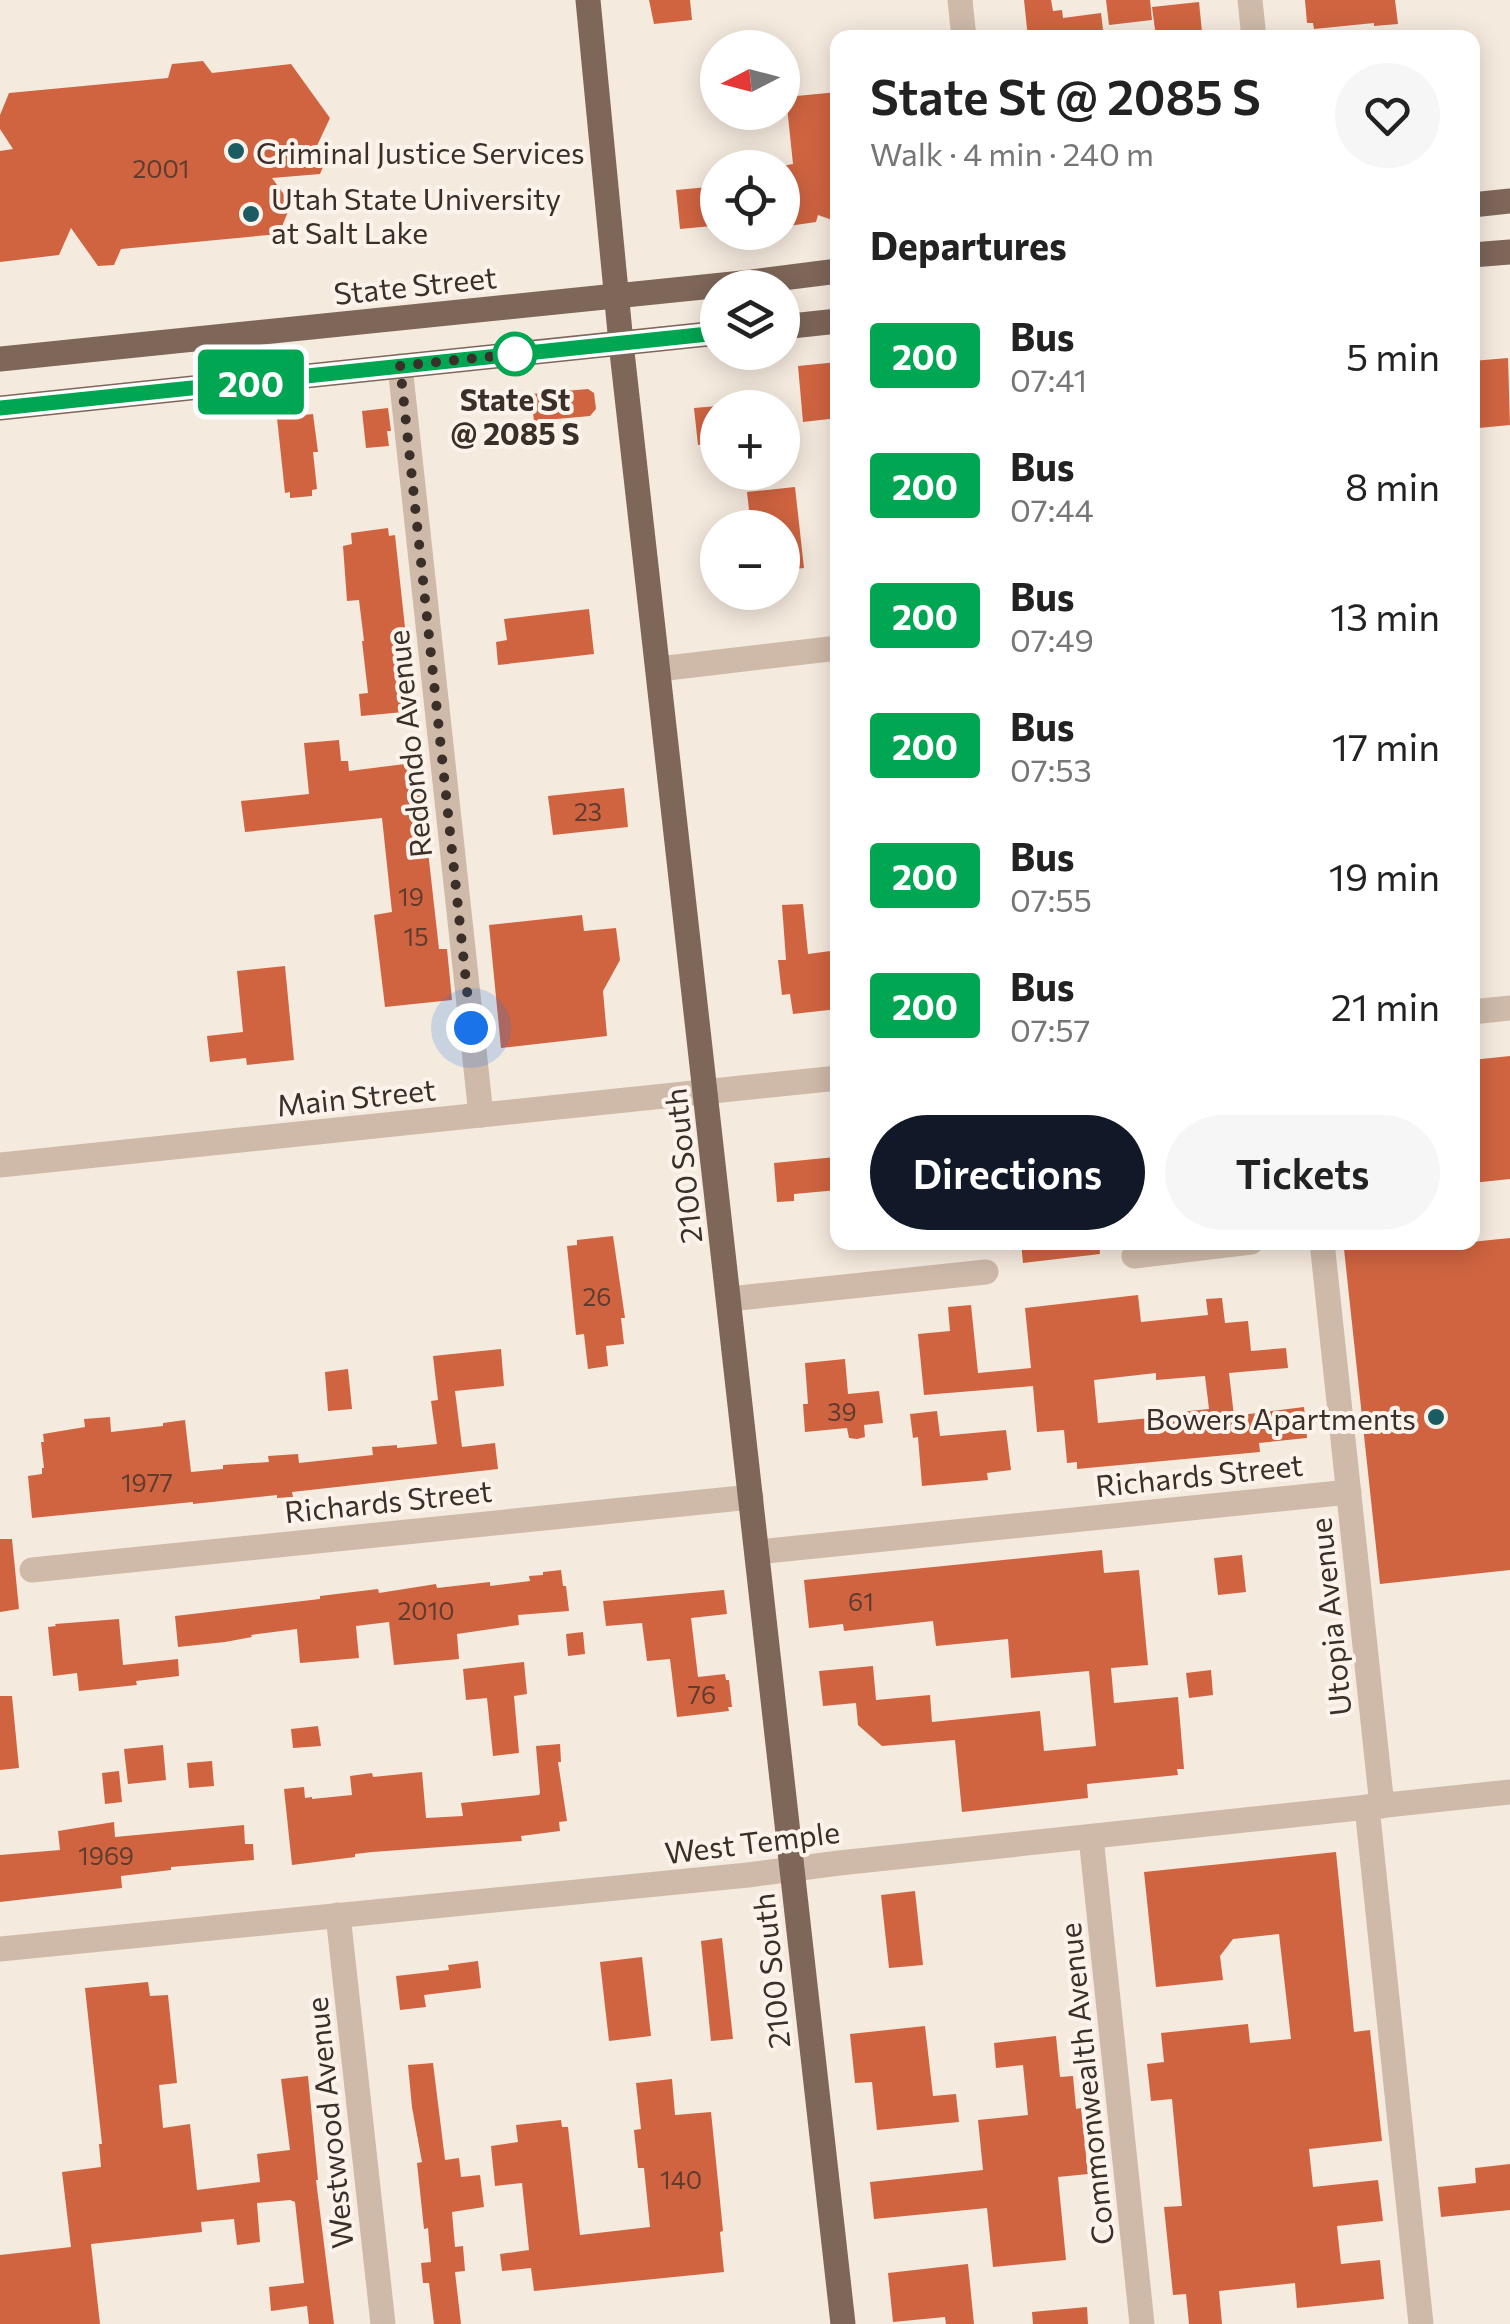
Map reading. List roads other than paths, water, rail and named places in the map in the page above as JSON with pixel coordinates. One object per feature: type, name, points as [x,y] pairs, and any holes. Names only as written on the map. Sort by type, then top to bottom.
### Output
[{"type":"main road","name":"2100 South","points":[[588,0],[621,344],[843,2324]]},
{"type":"main road","points":[[1480,203],[1510,201]]},
{"type":"main road","points":[[1480,255],[1510,252]]},
{"type":"main road","name":"State Street","points":[[0,359],[830,272]]},
{"type":"main road","points":[[800,326],[830,322]]},
{"type":"main road","points":[[0,408],[700,336]]},
{"type":"street","points":[[960,0],[963,30]]},
{"type":"street","points":[[1250,0],[1253,30]]},
{"type":"street","name":"Redondo Avenue","points":[[400,366],[481,1116]]},
{"type":"street","points":[[659,669],[830,649]]},
{"type":"street","points":[[1480,1011],[1510,1008]]},
{"type":"street","name":"Main Street","points":[[0,1166],[830,1079]]},
{"type":"street","points":[[1134,1256],[1185,1250]]},
{"type":"street","name":"Utopia Avenue","points":[[1323,1250],[1349,1492],[1421,2324]]},
{"type":"street","points":[[729,1298],[986,1272]]},
{"type":"street","name":"Richards Street","points":[[757,1552],[1349,1492]]},
{"type":"street","name":"Richards Street","points":[[32,1570],[751,1497]]},
{"type":"street","name":"West Temple","points":[[0,1950],[1510,1792]]},
{"type":"street","name":"Commonwealth Avenue","points":[[1091,1837],[1142,2324]]},
{"type":"street","name":"Westwood Avenue","points":[[338,1915],[383,2324]]},
{"type":"place","name":"Criminal Justice Services","points":[[236,151]]},
{"type":"place","name":"Utah State University at Salt Lake","points":[[251,214]]},
{"type":"place","name":"State St @ 2085 S","points":[[515,354]]},
{"type":"place","name":"Bowers Apartments","points":[[1436,1417]]}]
